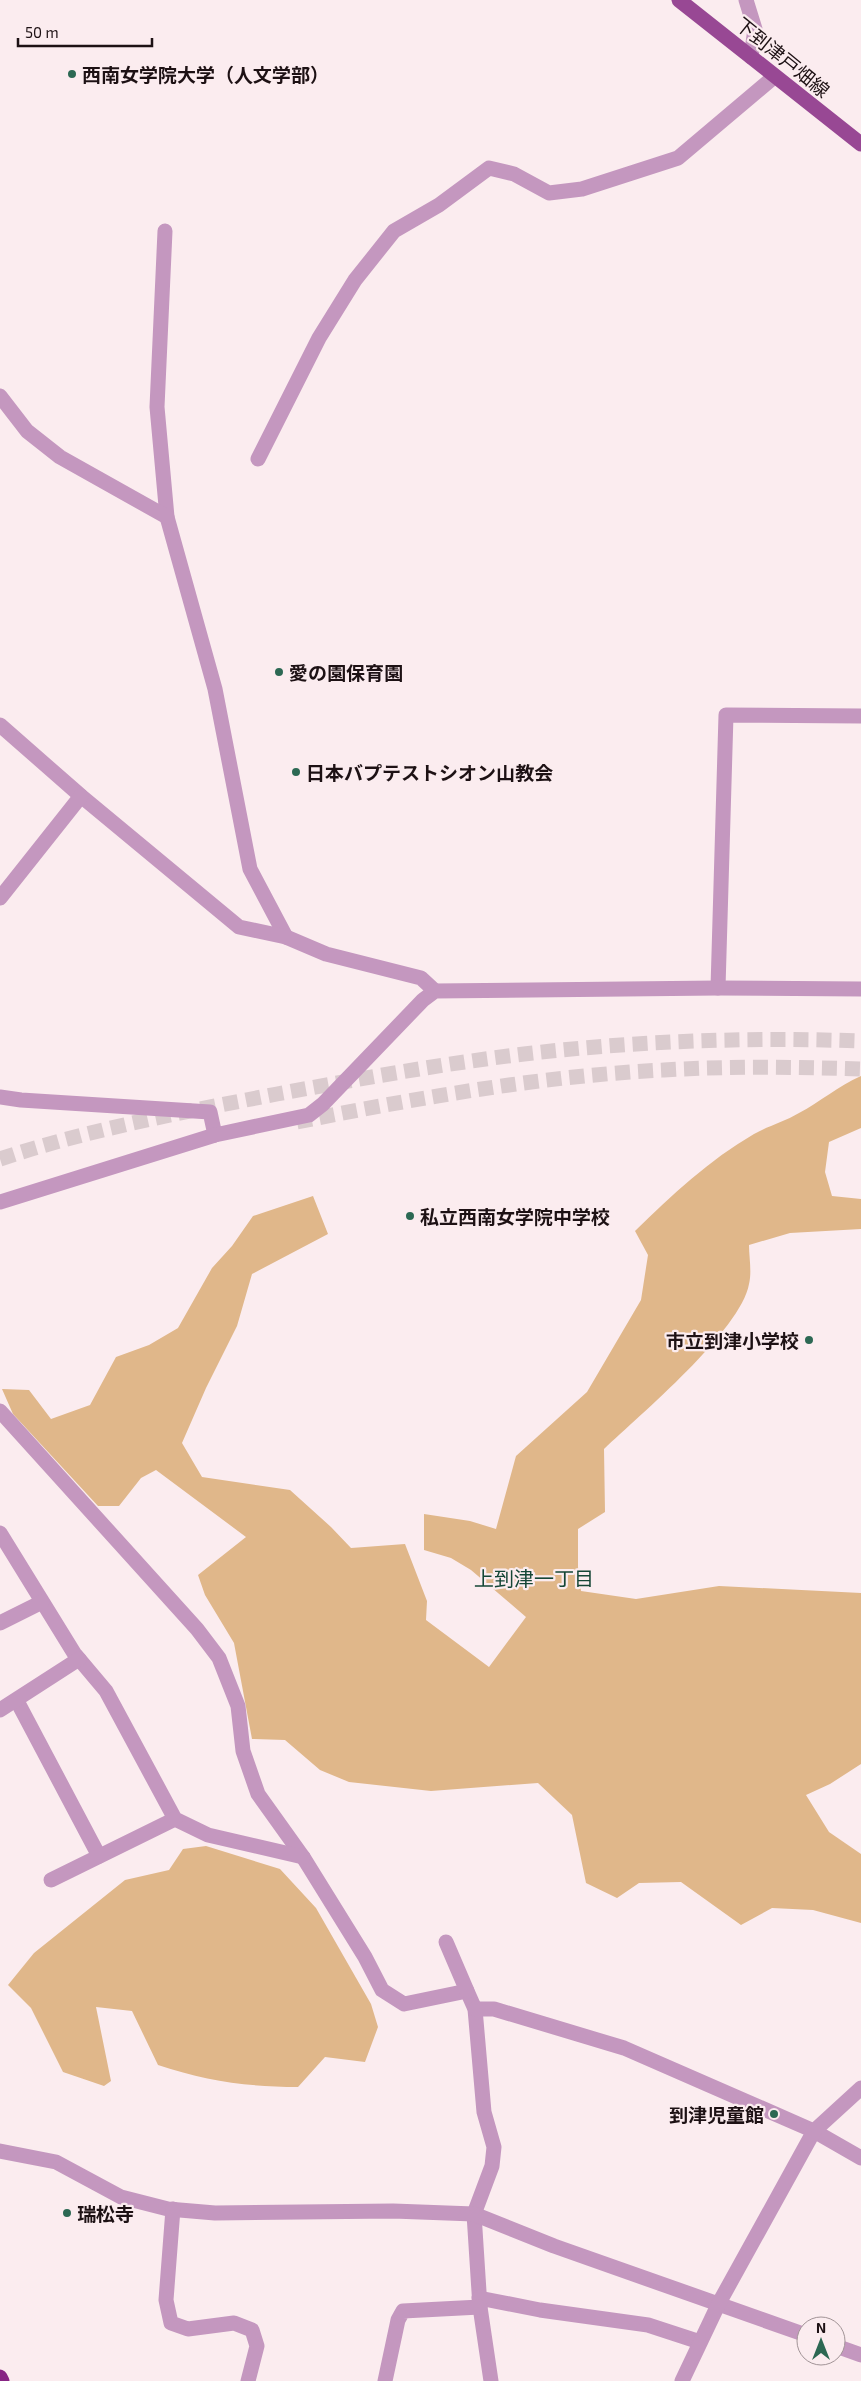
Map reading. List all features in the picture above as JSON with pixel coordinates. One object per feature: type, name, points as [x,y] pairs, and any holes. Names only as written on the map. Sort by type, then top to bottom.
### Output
[{"type":"highway","points":[[0,2377],[2,2381]]},
{"type":"main road","name":"下到津戸畑線","points":[[679,0],[861,144]]},
{"type":"street","points":[[746,0],[755,29],[751,57]]},
{"type":"street","points":[[258,459],[319,338],[356,280],[394,231],[439,205],[489,168],[514,174],[549,193],[582,189],[678,158],[774,76]]},
{"type":"street","points":[[165,231],[157,407],[167,517],[215,689],[250,869],[286,937]]},
{"type":"street","points":[[0,396],[27,431],[60,457],[167,517]]},
{"type":"street","points":[[718,988],[726,715],[861,716]]},
{"type":"street","points":[[0,725],[80,796],[239,926],[286,937],[326,954],[421,978],[435,991]]},
{"type":"street","points":[[0,898],[80,796]]},
{"type":"street","points":[[0,1202],[215,1134],[309,1115],[323,1104],[423,1000],[435,991],[718,988],[861,989]]},
{"type":"street","points":[[0,1097],[210,1112],[215,1134]]},
{"type":"street","points":[[2,1417],[197,1629],[219,1658],[238,1706],[243,1751],[258,1794],[304,1857],[365,1957],[382,1990],[404,2004],[467,1991]]},
{"type":"street","points":[[0,1533],[79,1659],[106,1691],[175,1819],[208,1835],[304,1857]]},
{"type":"street","points":[[0,1623],[42,1602]]},
{"type":"street","points":[[0,1710],[17,1701],[79,1659]]},
{"type":"street","points":[[17,1701],[99,1856]]},
{"type":"street","points":[[51,1880],[175,1819]]},
{"type":"street","points":[[446,1942],[475,2009],[484,2112],[494,2146],[492,2166],[474,2214],[480,2302],[491,2381]]},
{"type":"street","points":[[475,2009],[494,2010],[624,2048],[814,2131],[861,2158]]},
{"type":"street","points":[[682,2381],[719,2303],[814,2131],[861,2088]]},
{"type":"street","points":[[0,2151],[56,2162],[121,2197],[173,2208],[215,2213],[393,2211],[474,2214],[554,2246],[796,2331]]},
{"type":"street","points":[[173,2208],[166,2300],[171,2323],[188,2329],[234,2323],[252,2330],[258,2346],[248,2381]]},
{"type":"street","points":[[385,2381],[398,2320],[404,2311],[480,2302],[648,2325],[700,2342]]},
{"type":"street","points":[[846,2350],[861,2355]]},
{"type":"shaded area","points":[[861,1076],[861,1128],[829,1142],[825,1172],[832,1196],[861,1199],[861,1229],[790,1233],[749,1245],[749,1284],[742,1303],[728,1324],[687,1371],[604,1449],[605,1512],[578,1529],[578,1567],[581,1591],[636,1599],[719,1586],[861,1593],[861,1764],[830,1784],[806,1795],[829,1832],[861,1854],[861,1923],[813,1910],[772,1908],[741,1925],[681,1882],[639,1883],[617,1898],[586,1883],[572,1815],[538,1783],[431,1791],[349,1782],[320,1770],[285,1740],[252,1739],[234,1643],[205,1595],[198,1575],[246,1537],[156,1470],[141,1478],[119,1506],[98,1506],[13,1414],[2,1389],[29,1390],[51,1419],[90,1405],[116,1357],[149,1345],[178,1328],[212,1268],[232,1246],[253,1216],[313,1196],[328,1234],[252,1274],[237,1326],[206,1388],[182,1443],[202,1477],[290,1490],[351,1548],[405,1544],[427,1601],[426,1620],[489,1667],[526,1617],[471,1570],[451,1558],[424,1550],[424,1514],[470,1521],[496,1529],[516,1456],[587,1392],[641,1300],[648,1255],[635,1231],[692,1179],[737,1144],[759,1131],[793,1116]]},
{"type":"shaded area","points":[[206,1846],[280,1869],[316,1908],[371,2004],[378,2027],[365,2062],[325,2057],[298,2087],[262,2086],[210,2079],[158,2065],[132,2011],[96,2007],[111,2081],[104,2086],[63,2072],[31,2008],[8,1985],[34,1953],[125,1880],[169,1870],[183,1849]]},
{"type":"tunnel","points":[[0,1159],[103,1130],[172,1115],[369,1077],[493,1058],[608,1046],[692,1041],[861,1041]]},
{"type":"tunnel","points":[[297,1122],[480,1089],[572,1077],[713,1068],[861,1069]]},
{"type":"place","name":"西南女学院大学（人文学部）","points":[[72,74]]},
{"type":"place","name":"愛の園保育園","points":[[279,672]]},
{"type":"place","name":"日本バプテストシオン山教会","points":[[296,772]]},
{"type":"place","name":"私立西南女学院中学校","points":[[410,1216]]},
{"type":"place","name":"市立到津小学校","points":[[809,1340]]},
{"type":"place","name":"到津児童館","points":[[774,2114]]},
{"type":"place","name":"瑞松寺","points":[[67,2213]]},
{"type":"district","name":"上到津一丁目","points":[[534,1578]]}]
